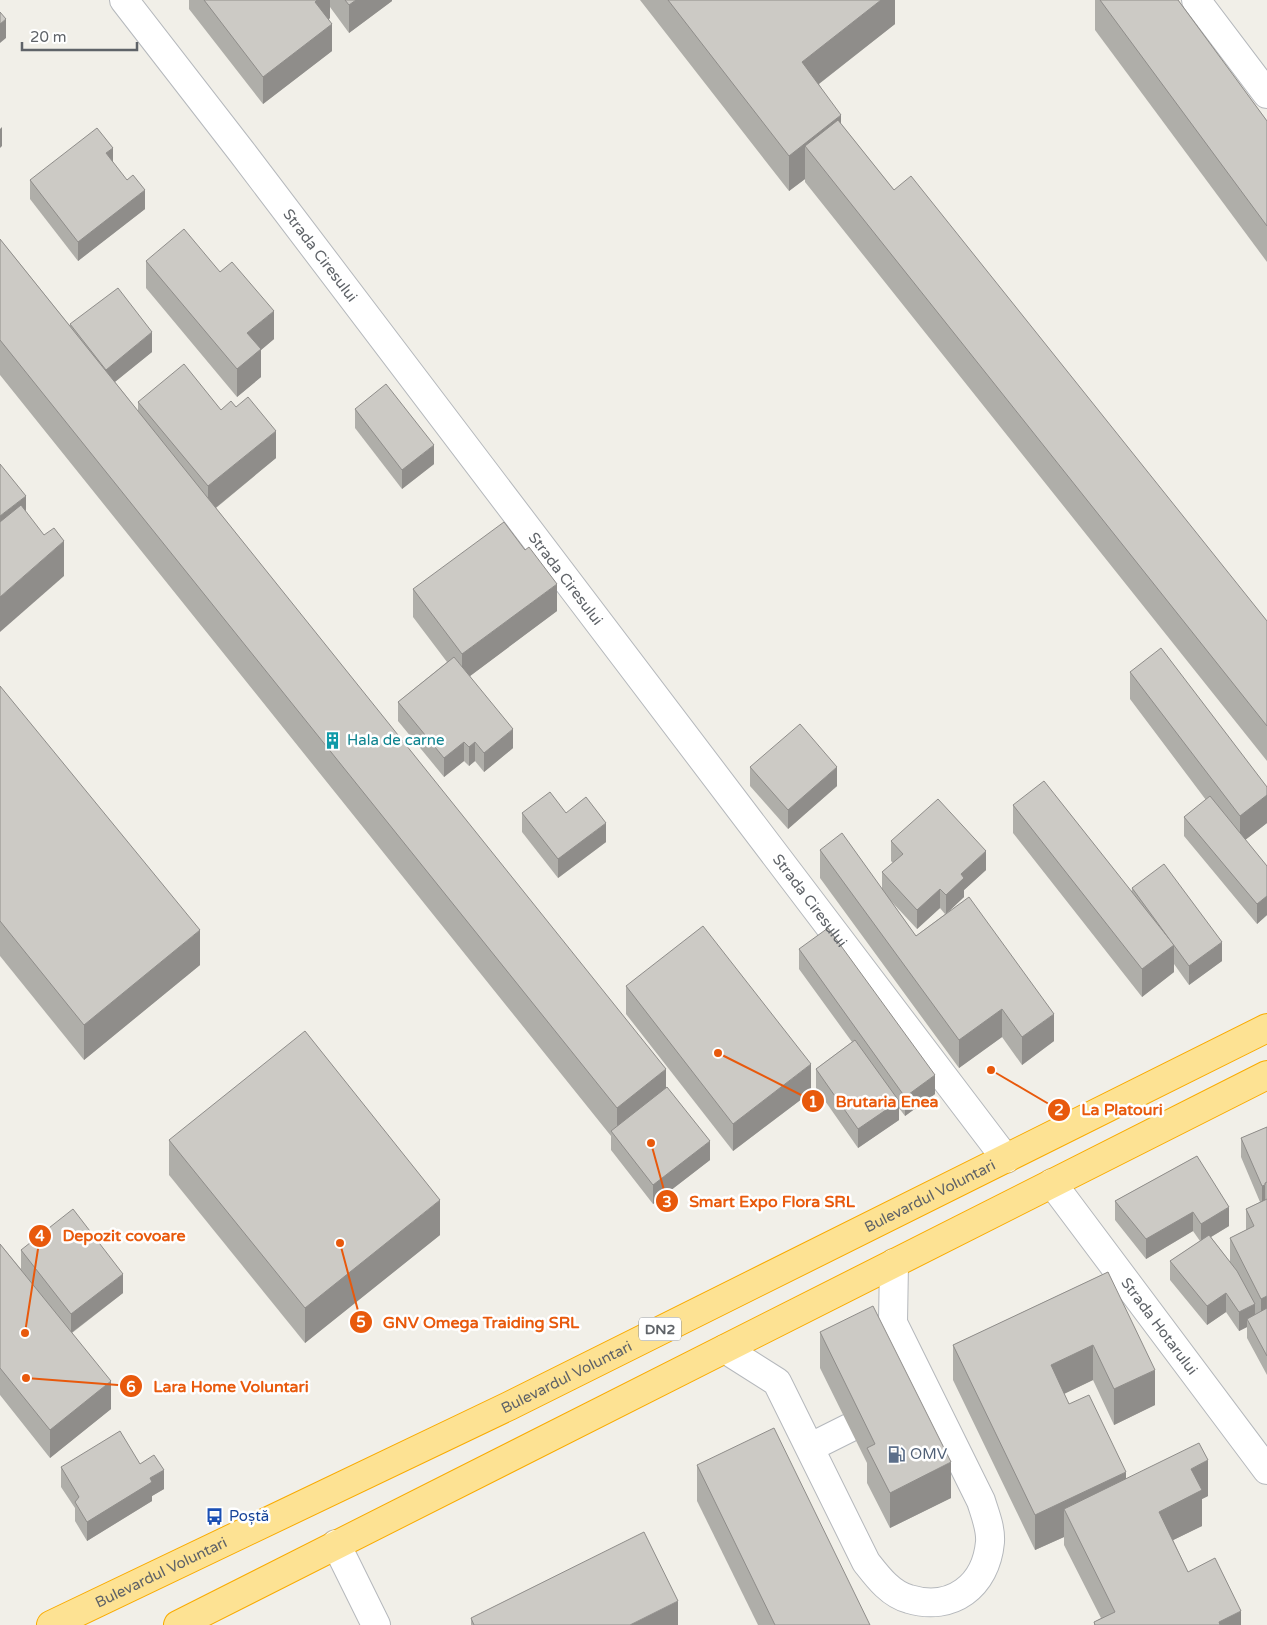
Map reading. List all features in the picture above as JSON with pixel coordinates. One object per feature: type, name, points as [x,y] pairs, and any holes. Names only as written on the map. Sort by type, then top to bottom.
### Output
[{"type":"highway","name":"Bulevardul Voluntari","points":[[51,1625],[510,1406],[652,1333],[1267,1028]]},
{"type":"highway","points":[[178,1625],[336,1544],[532,1448],[1267,1075]]},
{"type":"street","name":"Strada Ciresului","points":[[124,0],[241,151],[1006,1159]]},
{"type":"street","points":[[1196,0],[1267,94]]},
{"type":"street","name":"Strada Hotarului","points":[[1052,1183],[1267,1470]]},
{"type":"street","points":[[725,1349],[777,1382],[811,1447],[866,1562],[885,1585],[908,1599],[935,1603],[960,1596],[980,1578],[986,1562],[990,1541],[988,1520],[981,1501],[914,1395],[893,1323],[894,1263]]},
{"type":"street","points":[[811,1447],[849,1428]]},
{"type":"street","points":[[336,1544],[376,1625]]},
{"type":"building","points":[[204,0],[317,0],[315,2],[332,24],[263,77]]},
{"type":"building","points":[[345,0],[356,0],[349,5]]},
{"type":"building","points":[[668,0],[881,0],[802,62],[841,115],[789,156]]},
{"type":"building","points":[[1100,0],[1178,0],[1267,121],[1267,226]]},
{"type":"building","points":[[0,12],[6,19],[0,24]]},
{"type":"building","points":[[838,120],[894,190],[911,176],[1267,621],[1267,726],[805,146]]},
{"type":"building","points":[[97,128],[113,148],[106,153],[127,180],[133,175],[145,190],[78,242],[30,180]]},
{"type":"building","points":[[184,229],[220,272],[232,262],[274,311],[247,333],[261,349],[237,369],[146,261]]},
{"type":"building","name":"Hala de carne","points":[[0,239],[666,1069],[617,1108],[0,340]]},
{"type":"building","points":[[118,288],[152,332],[106,370],[70,324]]},
{"type":"building","points":[[184,364],[221,410],[231,401],[236,407],[248,397],[276,431],[208,486],[138,402]]},
{"type":"building","points":[[386,384],[434,445],[402,470],[355,409]]},
{"type":"building","points":[[0,464],[26,496],[0,516]]},
{"type":"building","points":[[21,505],[44,535],[54,528],[64,541],[0,597],[0,522]]},
{"type":"building","points":[[504,522],[525,550],[529,547],[557,584],[462,654],[413,589]]},
{"type":"building","points":[[1161,648],[1267,787],[1267,795],[1240,816],[1130,672]]},
{"type":"building","points":[[454,657],[513,729],[484,753],[475,742],[469,747],[464,742],[444,758],[398,702]]},
{"type":"building","points":[[0,686],[200,930],[84,1025],[0,921]]},
{"type":"building","points":[[800,724],[837,767],[788,810],[750,767]]},
{"type":"building","points":[[1044,781],[1174,945],[1142,969],[1013,805]]},
{"type":"building","points":[[550,792],[566,813],[586,797],[606,823],[558,859],[522,813]]},
{"type":"building","points":[[1210,796],[1267,866],[1267,896],[1257,904],[1184,817]]},
{"type":"building","points":[[938,799],[986,851],[961,874],[964,878],[946,895],[940,889],[917,910],[882,872],[903,854],[891,841]]},
{"type":"building","points":[[842,833],[916,936],[969,897],[1054,1014],[1022,1037],[1002,1009],[959,1040],[820,850]]},
{"type":"building","points":[[1164,864],[1222,942],[1189,966],[1132,888]]},
{"type":"building","points":[[703,926],[811,1064],[733,1124],[626,986]]},
{"type":"building","points":[[828,928],[935,1075],[905,1097],[799,949]]},
{"type":"building","points":[[305,1031],[440,1200],[305,1308],[169,1140]]},
{"type":"building","points":[[855,1040],[899,1101],[858,1129],[816,1069]]},
{"type":"building","points":[[667,1087],[710,1141],[653,1185],[611,1131]]},
{"type":"building","points":[[1267,1127],[1267,1182],[1262,1186],[1241,1138]]},
{"type":"building","points":[[1197,1156],[1229,1207],[1201,1224],[1193,1212],[1146,1239],[1115,1201]]},
{"type":"building","points":[[1267,1199],[1267,1296],[1261,1299],[1230,1238],[1254,1226],[1246,1209]]},
{"type":"building","points":[[73,1209],[123,1274],[71,1314],[21,1250]]},
{"type":"building","points":[[1209,1235],[1237,1271],[1255,1304],[1239,1312],[1226,1293],[1207,1306],[1170,1261]]},
{"type":"building","points":[[0,1244],[111,1381],[50,1430],[0,1368]]},
{"type":"building","points":[[1108,1272],[1155,1370],[1114,1389],[1093,1345],[1051,1365],[1069,1404],[1089,1395],[1126,1472],[1035,1515],[953,1345]]},
{"type":"building","name":"OMV","points":[[873,1306],[951,1462],[890,1493],[867,1448],[875,1444],[820,1332]]},
{"type":"building","points":[[1267,1308],[1267,1356],[1247,1319]]},
{"type":"building","points":[[774,1428],[870,1625],[775,1625],[697,1465]]},
{"type":"building","points":[[120,1431],[140,1464],[154,1455],[164,1470],[150,1478],[152,1482],[87,1522],[75,1502],[79,1497],[61,1467]]},
{"type":"building","points":[[1199,1443],[1208,1460],[1191,1469],[1202,1490],[1159,1512],[1188,1572],[1215,1558],[1241,1611],[1219,1622],[1220,1625],[1095,1625],[1094,1622],[1115,1612],[1064,1509]]},
{"type":"building","points":[[644,1532],[678,1601],[630,1625],[474,1625],[471,1618]]},
{"type":"place","name":"Hala de carne","points":[[333,740]]},
{"type":"place","name":"Brutaria Enea","points":[[718,1053]]},
{"type":"place","name":"La Platouri","points":[[991,1070]]},
{"type":"place","name":"Smart Expo Flora SRL","points":[[651,1143]]},
{"type":"place","name":"GNV Omega Traiding SRL","points":[[340,1243]]},
{"type":"place","name":"Depozit covoare","points":[[25,1333]]},
{"type":"place","name":"Lara Home Voluntari","points":[[26,1378]]},
{"type":"place","name":"OMV","points":[[896,1454]]},
{"type":"place","name":"Poștă","points":[[215,1516]]}]
